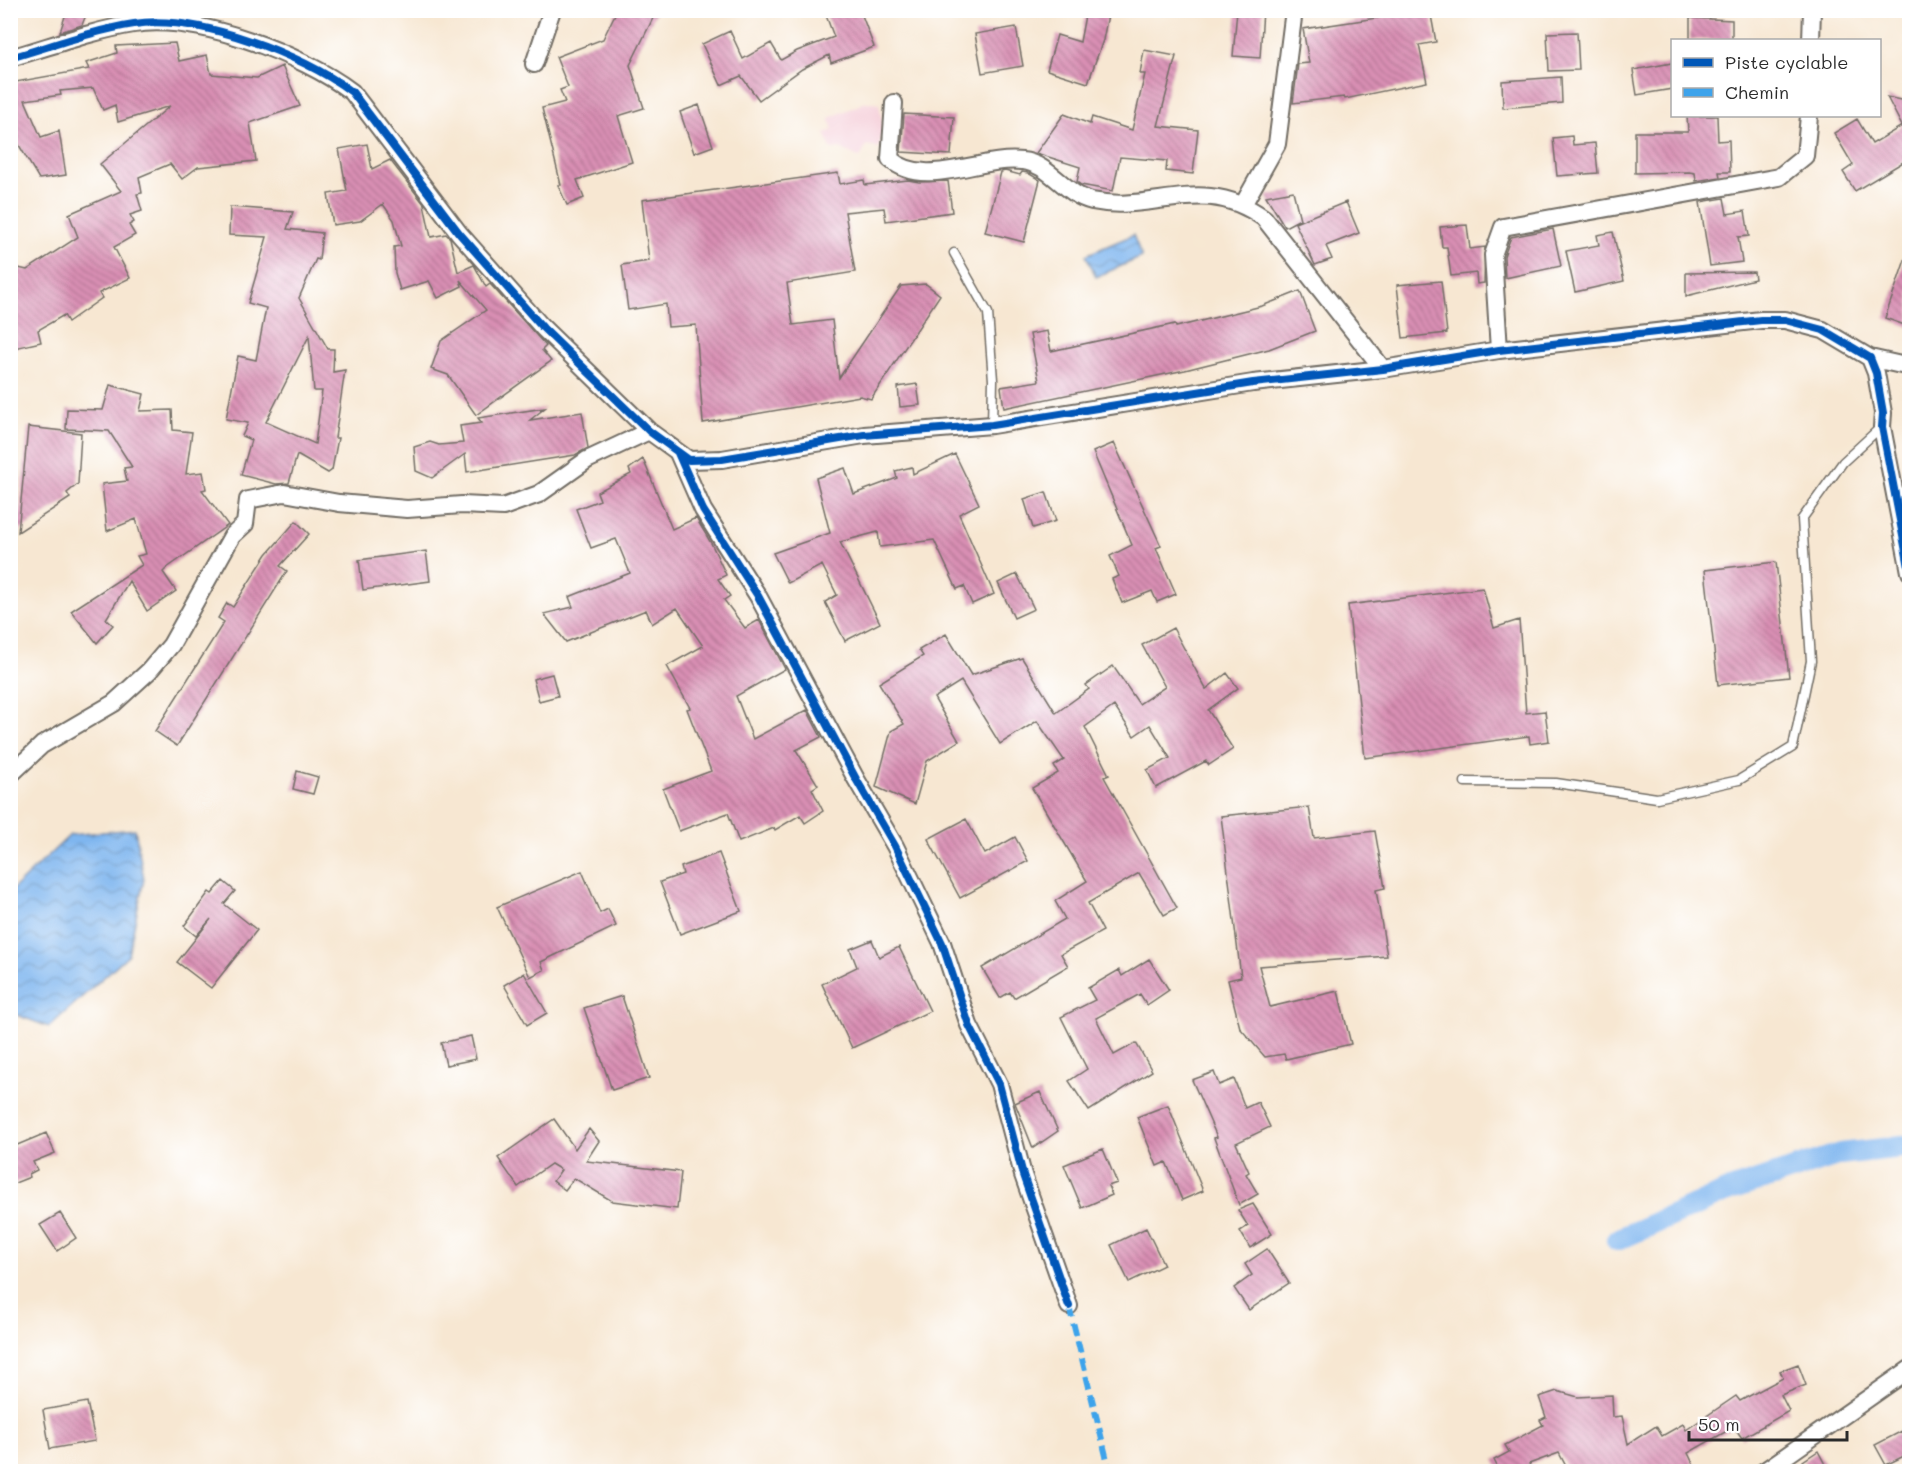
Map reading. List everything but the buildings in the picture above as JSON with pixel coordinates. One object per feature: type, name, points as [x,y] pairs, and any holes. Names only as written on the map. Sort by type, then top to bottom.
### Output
[{"type":"street","points":[[534,64],[552,10]]},
{"type":"street","points":[[1244,203],[1277,144],[1294,10]]},
{"type":"street","points":[[1811,39],[1812,10]]},
{"type":"street","points":[[10,58],[53,43],[102,31],[161,22],[197,28],[269,47],[331,76],[352,92],[459,232],[543,328],[649,431],[688,460],[722,459],[864,435],[992,425],[1253,384],[1383,369],[1499,350],[1725,323],[1785,320],[1823,330],[1870,358],[1910,367]]},
{"type":"street","points":[[894,103],[890,159],[902,170],[942,171],[987,162],[1023,160],[1045,171],[1070,191],[1092,201],[1138,202],[1182,195],[1220,198],[1244,203],[1264,218],[1383,369]]},
{"type":"street","points":[[1499,350],[1493,255],[1503,227],[1779,177],[1805,156],[1809,117]]},
{"type":"street","points":[[1870,358],[1876,373],[1882,403],[1882,427],[1910,572]]},
{"type":"street","points":[[10,775],[42,745],[114,703],[149,671],[171,645],[232,536],[245,524],[248,500],[284,493],[339,503],[407,509],[462,506],[503,507],[539,494],[587,460],[649,431]]},
{"type":"street","points":[[678,453],[704,510],[758,596],[856,779],[895,846],[942,943],[969,1025],[999,1084],[1023,1175],[1069,1306]]},
{"type":"street","points":[[1763,1472],[1910,1370]]},
{"type":"lane","points":[[954,253],[988,313],[993,380],[992,425]]},
{"type":"lane","points":[[1465,782],[1556,783],[1657,798],[1739,780],[1793,747],[1811,661],[1802,519],[1843,462],[1882,427]]},
{"type":"shaded area","points":[[866,102],[879,104],[883,127],[879,149],[867,145],[860,158],[840,148],[831,149],[825,133],[833,130],[829,118]]},
{"type":"water","points":[[1133,235],[1142,257],[1096,277],[1086,255]]},
{"type":"water","points":[[135,829],[144,879],[128,955],[49,1027],[11,1013],[11,891],[70,835]]},
{"type":"waterway","points":[[1617,1240],[1730,1190],[1840,1154],[1910,1146]]},
{"type":"marked path","points":[[1069,1306],[1110,1472]]},
{"type":"cycle path","points":[[10,58],[102,31],[134,24],[159,22],[188,25],[248,40],[278,51],[331,78],[352,92],[459,233],[543,328],[649,431],[689,460],[722,459],[864,435],[992,425],[1253,383],[1383,369],[1499,350],[1761,320],[1785,320],[1823,330],[1870,358],[1876,373],[1883,413],[1882,427],[1910,572]]},
{"type":"cycle path","points":[[678,453],[703,510],[758,596],[856,779],[895,846],[942,943],[969,1025],[999,1084],[1023,1175],[1069,1306]]}]
